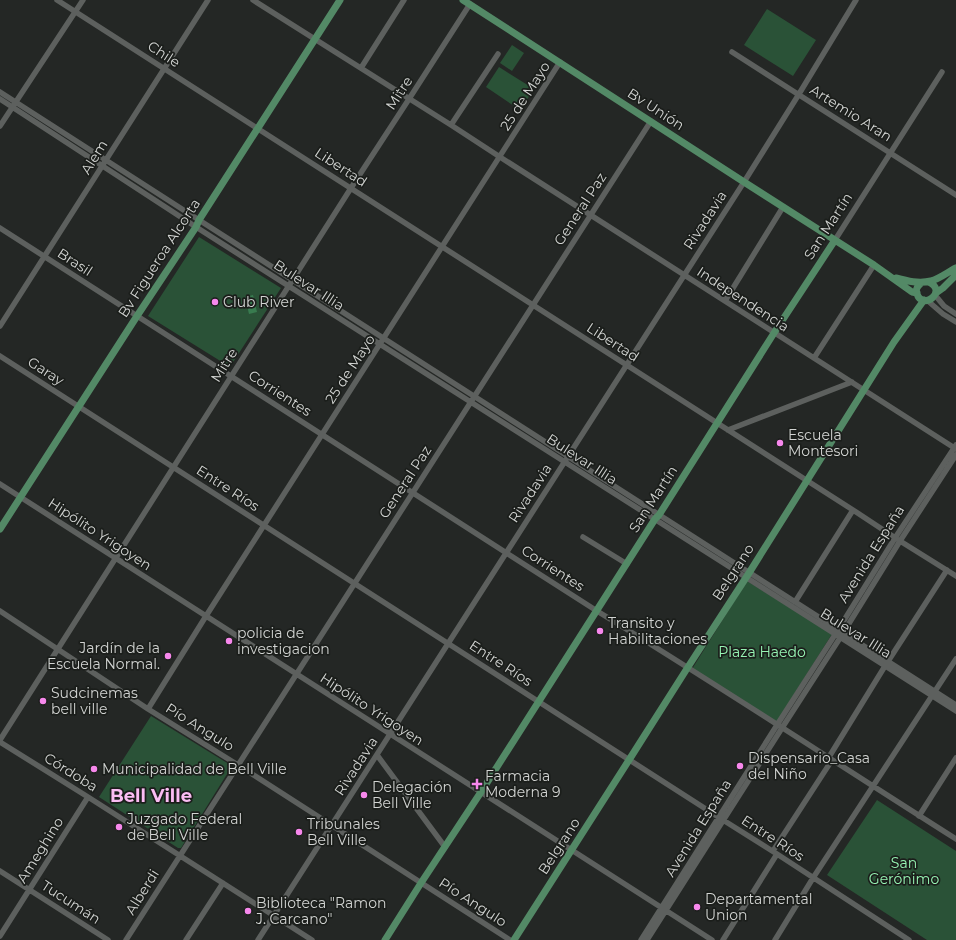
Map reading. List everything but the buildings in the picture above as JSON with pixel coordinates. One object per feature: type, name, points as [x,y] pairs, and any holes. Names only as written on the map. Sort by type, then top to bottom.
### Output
[{"type":"main road","name":"Bv Figueroa Alcorta","points":[[0,529],[340,0]]},
{"type":"main road","name":"Bv Unión","points":[[466,2],[892,276]]},
{"type":"main road","name":"San Martín","points":[[385,940],[835,240]]},
{"type":"main road","points":[[892,276],[906,281],[929,282],[956,268]]},
{"type":"main road","points":[[921,282],[917,287],[919,298],[926,300],[932,299],[956,275]]},
{"type":"main road","points":[[892,276],[912,292],[917,293]]},
{"type":"main road","points":[[929,282],[935,286],[936,294]]},
{"type":"main road","name":"Belgrano","points":[[514,940],[630,760],[894,342],[926,300]]},
{"type":"street","name":"Chile","points":[[58,0],[258,128]]},
{"type":"street","points":[[0,126],[83,0]]},
{"type":"street","name":"Alem","points":[[0,326],[208,0]]},
{"type":"street","name":"Independencia","points":[[253,0],[955,447]]},
{"type":"street","points":[[361,68],[404,0]]},
{"type":"street","name":"Rivadavia","points":[[258,940],[744,182],[856,0]]},
{"type":"street","name":"Mitre","points":[[0,741],[292,280],[409,99],[466,2]]},
{"type":"street","name":"Artemio Aran","points":[[732,52],[956,195]]},
{"type":"street","points":[[451,125],[498,54]]},
{"type":"street","name":"25 de Mayo","points":[[148,709],[560,62]]},
{"type":"street","name":"San Martín","points":[[835,240],[942,72]]},
{"type":"street","points":[[0,92],[14,105],[102,166],[197,223]]},
{"type":"street","points":[[0,99],[14,105],[106,160],[197,223]]},
{"type":"street","name":"General Paz","points":[[179,856],[651,121]]},
{"type":"street","name":"Libertad","points":[[258,128],[956,576]]},
{"type":"street","points":[[725,301],[783,207]]},
{"type":"street","name":"Bulevar Illia","points":[[197,223],[292,280],[382,341],[839,634],[933,693],[956,705]]},
{"type":"street","name":"Bulevar Illia","points":[[197,223],[289,286],[382,341]]},
{"type":"street","name":"Brasil","points":[[0,228],[137,316]]},
{"type":"street","points":[[814,358],[874,265]]},
{"type":"street","points":[[936,294],[944,306],[956,314]]},
{"type":"street","points":[[926,300],[943,314],[956,322]]},
{"type":"street","name":"Corrientes","points":[[137,316],[956,839]]},
{"type":"street","name":"Garay","points":[[0,356],[79,407]]},
{"type":"street","points":[[728,430],[852,382]]},
{"type":"street","name":"Entre Ríos","points":[[79,407],[907,939]]},
{"type":"street","name":"Avenida España","points":[[647,940],[664,909],[720,818],[839,634],[955,447]]},
{"type":"street","name":"Avenida España","points":[[897,539],[956,455]]},
{"type":"street","name":"Hipólito Yrigoyen","points":[[0,484],[712,940]]},
{"type":"street","points":[[796,602],[853,510]]},
{"type":"street","points":[[583,537],[627,564]]},
{"type":"street","points":[[723,940],[830,758],[887,664],[947,570]]},
{"type":"street","name":"Bulevar Illia","points":[[747,575],[796,602],[839,634]]},
{"type":"street","name":"Pío Angulo","points":[[0,611],[148,709],[238,765],[510,940]]},
{"type":"street","points":[[775,940],[813,878],[956,659]]},
{"type":"street","name":"Bulevar Illia","points":[[933,693],[956,711]]},
{"type":"street","name":"Córdoba","points":[[0,741],[312,940]]},
{"type":"street","points":[[376,755],[445,847]]},
{"type":"street","points":[[919,816],[956,758]]},
{"type":"street","name":"Ameghino","points":[[0,936],[88,797]]},
{"type":"street","name":"Alberdi","points":[[126,940],[179,856]]},
{"type":"street","name":"Tucumán","points":[[0,870],[108,940]]},
{"type":"street","points":[[186,940],[223,884]]},
{"type":"street","name":"Avenida España","points":[[641,940],[664,909]]},
{"type":"green space","points":[[767,9],[816,40],[793,76],[744,45]]},
{"type":"green space","points":[[512,45],[524,53],[512,71],[500,63]]},
{"type":"green space","points":[[499,67],[534,89],[520,110],[486,87]]},
{"type":"green space","name":"Club River","points":[[199,237],[281,288],[230,367],[148,316]]},
{"type":"green space","name":"Plaza Haedo","points":[[747,581],[832,634],[776,723],[692,669]]},
{"type":"green space","points":[[151,716],[232,766],[181,848],[178,848],[99,797]]},
{"type":"green space","name":"San Gerónimo","points":[[877,800],[956,851],[956,940],[927,940],[827,875]]},
{"type":"shaded area","points":[[253,295],[257,312],[249,314],[245,297]]},
{"type":"place","name":"Club River","points":[[215,302]]},
{"type":"place","name":"Escuela Montesori","points":[[780,443]]},
{"type":"place","name":"Transito y Habilitaciones","points":[[600,631]]},
{"type":"place","name":"policia de investigacion","points":[[229,641]]},
{"type":"place","name":"Jardín de la Escuela Normal.","points":[[168,656]]},
{"type":"place","name":"Sudcinemas bell ville","points":[[43,701]]},
{"type":"place","name":"Dispensario_Casa del Niño","points":[[740,766]]},
{"type":"place","name":"Municipalidad de Bell Ville","points":[[94,769]]},
{"type":"place","name":"Farmacia Moderna 9","points":[[477,784]]},
{"type":"place","name":"Delegación Bell Ville","points":[[364,795]]},
{"type":"place","name":"Juzgado Federal de Bell Ville","points":[[119,827]]},
{"type":"place","name":"Tribunales Bell Ville","points":[[299,832]]},
{"type":"place","name":"Departamental Union","points":[[697,907]]},
{"type":"place","name":"Biblioteca \"Ramon J. Carcano\"","points":[[248,911]]},
{"type":"district","name":"Bell Ville","points":[[151,796]]}]
